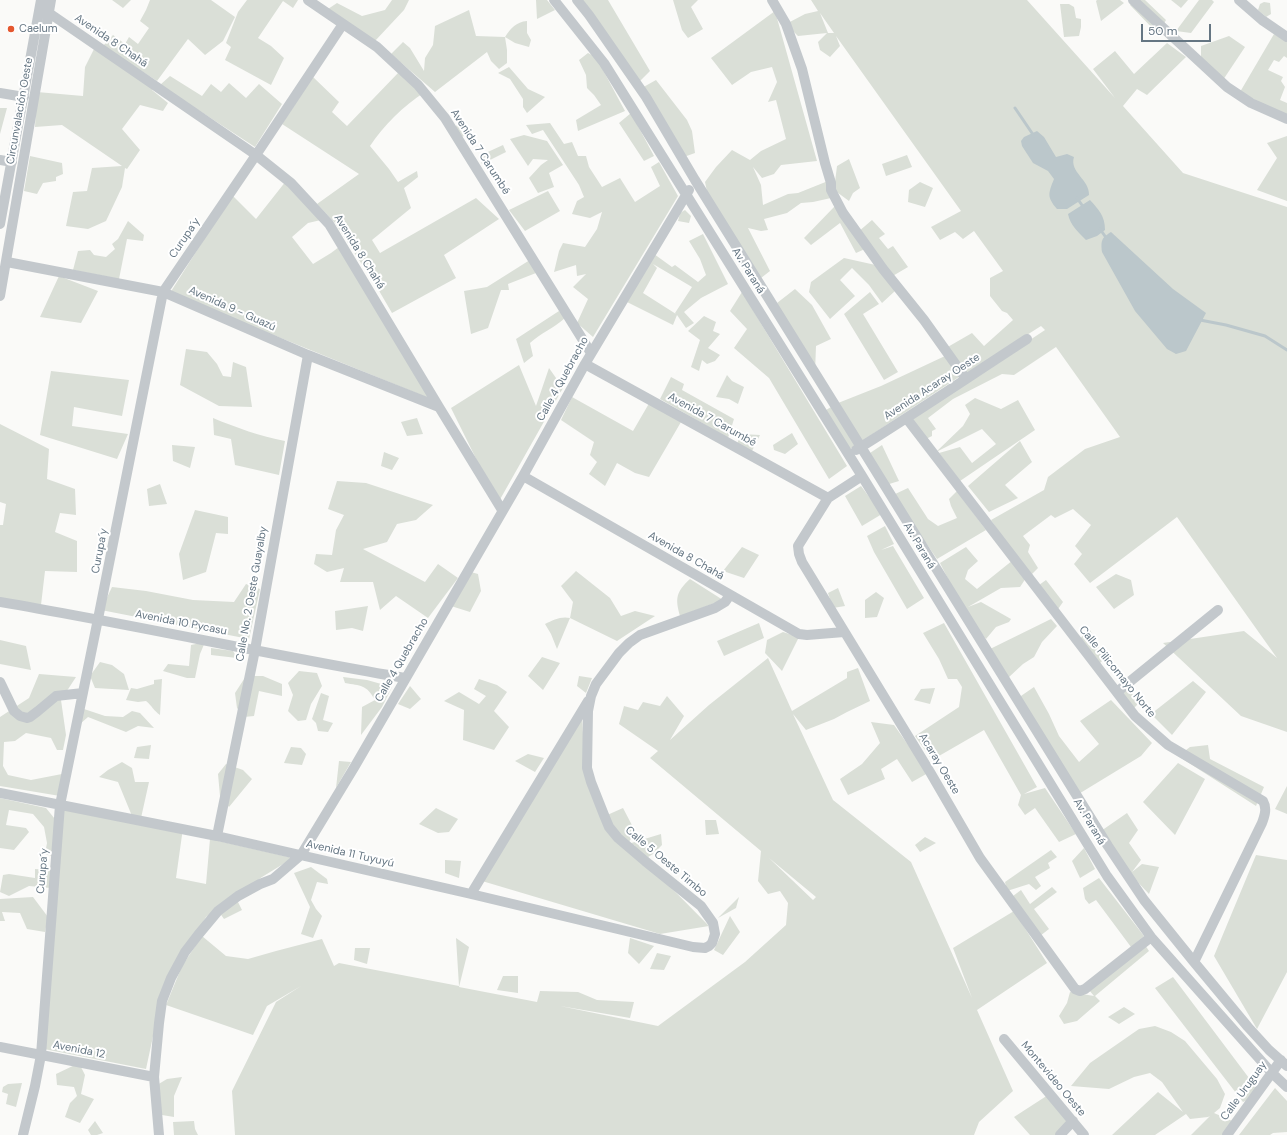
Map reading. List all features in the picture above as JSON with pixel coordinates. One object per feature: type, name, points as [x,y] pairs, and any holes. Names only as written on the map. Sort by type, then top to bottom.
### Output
[{"type":"street","points":[[0,224],[41,0]]},
{"type":"street","name":"Circunvalación Oeste","points":[[0,296],[51,0]]},
{"type":"street","name":"Avenida 7 Carumbé","points":[[308,0],[377,47],[418,85],[445,118],[591,353]]},
{"type":"street","name":"Av. Paraná","points":[[554,0],[604,62],[862,476],[1107,876],[1151,937],[1287,1087]]},
{"type":"street","name":"Av. Paraná","points":[[577,0],[646,97],[695,180],[1108,846],[1144,900],[1194,962],[1248,1027],[1269,1050],[1284,1063]]},
{"type":"street","points":[[772,0],[786,24],[802,69],[831,183],[831,190],[843,213],[883,269],[924,320],[966,378]]},
{"type":"street","points":[[1133,0],[1227,87],[1251,103],[1287,119]]},
{"type":"street","points":[[1239,0],[1262,20],[1287,37]]},
{"type":"street","name":"Avenida 8 Chahá","points":[[49,14],[256,155],[291,183],[329,224],[438,407],[502,510]]},
{"type":"street","name":"Curupa´y","points":[[23,1135],[41,1055],[60,805],[163,292],[256,155],[342,24]]},
{"type":"street","points":[[0,93],[24,97]]},
{"type":"street","points":[[0,160],[12,162]]},
{"type":"street","name":"Calle 4 Quebracho","points":[[159,1135],[154,1078],[162,1001],[170,978],[185,952],[218,911],[238,896],[273,879],[301,856],[355,766],[591,353],[695,180]]},
{"type":"street","name":"Avenida 9 - Guazú","points":[[7,262],[163,292],[308,355],[438,407]]},
{"type":"street","name":"Avenida Acaray Oeste","points":[[849,455],[907,419],[966,378],[1027,339]]},
{"type":"street","name":"Calle No. 2 Oeste Guayalby","points":[[217,836],[255,650],[308,355]]},
{"type":"street","name":"Avenida 7 Carumbé","points":[[585,364],[828,498]]},
{"type":"street","name":"Calle Pilicomayo Norte","points":[[907,419],[1135,716],[1168,746],[1263,802],[1266,808],[1262,823],[1194,962]]},
{"type":"street","name":"Avenida 8 Chahá","points":[[522,476],[799,634],[807,635],[844,632]]},
{"type":"street","name":"Acaray Oeste","points":[[862,476],[828,498],[798,546],[798,550],[802,562],[930,772],[980,858],[1075,989],[1080,991],[1085,989],[1151,937]]},
{"type":"street","name":"Calle 5 Oeste Timbo","points":[[693,947],[705,948],[712,943],[715,934],[713,923],[701,906],[618,838],[610,827],[591,782],[587,768],[588,711],[591,696],[596,684],[619,653],[629,643],[640,635],[719,606],[726,601],[730,595]]},
{"type":"street","name":"Avenida 10 Pycasu","points":[[0,602],[98,619],[405,678]]},
{"type":"street","points":[[1117,692],[1218,610]]},
{"type":"street","points":[[0,682],[14,711],[20,716],[27,718],[56,696],[83,693]]},
{"type":"street","points":[[470,894],[591,696]]},
{"type":"street","name":"Avenida 11 Tuyuyú","points":[[0,793],[217,836],[693,947]]},
{"type":"street","points":[[1070,816],[1083,807]]},
{"type":"street","name":"Montevideo Oeste","points":[[1004,1039],[1084,1135]]},
{"type":"street","name":"Avenida 12","points":[[0,1047],[154,1078]]},
{"type":"street","name":"Calle Uruguay","points":[[1227,1135],[1272,1072],[1284,1063]]},
{"type":"street","points":[[1060,1135],[1073,1121]]},
{"type":"shaded area","points":[[112,0],[131,0],[123,8]]},
{"type":"shaded area","points":[[150,0],[211,0],[235,17],[223,41],[205,55],[188,39],[157,81],[103,46],[113,35],[125,44],[129,37],[138,44],[149,28],[140,21]]},
{"type":"shaded area","points":[[247,0],[298,0],[293,8],[283,1],[258,38],[271,46],[284,58],[271,85],[225,60],[231,47],[226,43],[238,12]]},
{"type":"shaded area","points":[[392,0],[409,0],[404,10],[375,41],[328,9],[337,3],[362,16],[385,10]]},
{"type":"shaded area","points":[[536,0],[547,0],[555,10],[537,19]]},
{"type":"shaded area","points":[[580,0],[608,0],[650,71],[639,82]]},
{"type":"shaded area","points":[[673,0],[698,0],[691,7],[703,29],[688,38],[682,30]]},
{"type":"shaded area","points":[[811,0],[1027,0],[1115,98],[1093,69],[1115,51],[1134,74],[1167,43],[1186,57],[1147,95],[1137,89],[1123,106],[1183,173],[1287,207],[1287,732],[1241,716],[1163,643],[1244,631],[1277,658],[1177,517],[1090,583],[1074,564],[1082,554],[1075,546],[1091,525],[1073,509],[1055,518],[1051,515],[1023,536],[1030,545],[1028,552],[1038,568],[1032,574],[1039,585],[1046,580],[1063,602],[1056,612],[991,520],[1044,490],[1048,477],[1085,449],[1120,437],[1056,347],[1014,375],[1002,374],[953,399],[928,418],[936,429],[932,431],[932,436],[926,439],[912,418],[1045,330],[1041,326],[967,373],[946,348],[972,333],[984,346],[1013,320],[1007,313],[1002,311],[990,296],[990,278],[1003,271],[974,231],[963,239],[955,232],[940,240],[931,227],[961,211],[836,36],[840,46],[830,57],[820,50],[818,42],[827,33],[798,36],[786,24],[805,14],[818,11]],"holes":[[[820,13],[834,33],[828,33]]]},
{"type":"shaded area","points":[[1097,0],[1120,0],[1124,3],[1101,21]]},
{"type":"shaded area","points":[[1135,0],[1145,0],[1166,20],[1158,34],[1130,5]]},
{"type":"shaded area","points":[[1171,0],[1188,0],[1181,8]]},
{"type":"shaded area","points":[[1199,0],[1212,0],[1214,2],[1191,33],[1176,31]]},
{"type":"shaded area","points":[[1264,2],[1270,3],[1271,14],[1266,17],[1258,10],[1260,4]]},
{"type":"shaded area","points":[[1060,4],[1069,4],[1074,7],[1076,18],[1081,19],[1079,36],[1064,37]]},
{"type":"shaded area","points":[[469,10],[476,36],[505,37],[507,63],[499,69],[491,61],[487,52],[435,92],[391,54],[403,42],[410,48],[424,71],[425,58],[433,45],[435,26]]},
{"type":"shaded area","points":[[775,11],[817,161],[781,165],[774,174],[762,178],[753,167],[761,185],[763,205],[788,194],[798,193],[828,181],[831,198],[801,203],[787,213],[764,219],[768,230],[761,231],[748,228],[770,271],[761,278],[709,201],[705,182],[716,167],[732,150],[750,160],[761,151],[786,139],[776,100],[768,102],[777,82],[772,67],[751,72],[732,85],[711,58]]},
{"type":"shaded area","points":[[527,21],[527,33],[531,40],[529,47],[515,43],[505,37],[514,26]]},
{"type":"shaded area","points":[[1274,34],[1287,42],[1287,58],[1284,56],[1279,62],[1274,60],[1268,70],[1283,77],[1281,81],[1285,87],[1280,100],[1287,103],[1287,116],[1240,92]]},
{"type":"shaded area","points":[[1229,36],[1245,47],[1223,80],[1201,61],[1201,46]]},
{"type":"shaded area","points":[[95,47],[154,87],[152,90],[168,103],[163,111],[140,105],[122,129],[140,150],[127,169],[125,168],[122,187],[106,221],[88,229],[66,226],[73,192],[87,191],[92,168],[122,166],[62,125],[35,127],[37,92],[83,96],[85,67]]},
{"type":"shaded area","points":[[588,53],[596,57],[625,111],[578,131],[576,120],[601,105],[587,88],[586,75],[579,60]]},
{"type":"shaded area","points":[[509,67],[528,89],[545,97],[527,113],[523,107],[523,99],[510,79],[498,73]]},
{"type":"shaded area","points":[[398,73],[425,92],[394,116],[370,146],[398,182],[417,171],[418,177],[404,188],[411,208],[372,240],[380,253],[476,198],[499,219],[444,255],[456,278],[392,313],[364,265],[363,266],[335,223],[317,204],[359,174],[282,124],[313,77],[339,102],[332,112],[347,126]]},
{"type":"shaded area","points":[[170,76],[202,96],[211,84],[221,92],[229,83],[246,98],[259,84],[282,104],[255,147],[160,85]]},
{"type":"shaded area","points":[[656,80],[687,120],[692,131],[695,153],[681,158],[640,89]]},
{"type":"shaded area","points":[[0,108],[7,108],[0,134]]},
{"type":"shaded area","points":[[631,113],[654,156],[644,161],[619,123]]},
{"type":"shaded area","points":[[462,120],[470,132],[462,137],[455,127]]},
{"type":"shaded area","points":[[550,123],[564,144],[572,142],[578,156],[586,156],[589,167],[602,187],[620,178],[635,202],[660,186],[651,167],[659,162],[678,196],[593,337],[577,323],[588,299],[573,287],[586,274],[577,276],[576,265],[554,272],[559,251],[563,243],[585,247],[597,229],[602,212],[590,218],[572,214],[577,201],[584,197],[579,185],[543,130],[532,134],[526,125]]},
{"type":"shaded area","points":[[1037,131],[1044,137],[1056,157],[1067,154],[1074,157],[1074,167],[1088,190],[1089,195],[1067,209],[1057,209],[1051,201],[1050,192],[1054,179],[1048,171],[1033,163],[1022,146],[1021,141],[1024,137]]},
{"type":"shaded area","points":[[524,135],[547,141],[563,165],[549,173],[554,187],[538,193],[529,178],[548,160],[533,159],[528,166],[510,139]]},
{"type":"shaded area","points":[[1287,136],[1287,201],[1257,190],[1277,158],[1267,143]]},
{"type":"shaded area","points":[[503,145],[506,152],[482,164],[479,156]]},
{"type":"shaded area","points":[[907,155],[912,167],[886,176],[882,164]]},
{"type":"shaded area","points":[[30,156],[62,163],[63,174],[56,177],[56,181],[43,183],[37,194],[24,191]]},
{"type":"shaded area","points":[[849,159],[860,188],[853,193],[849,201],[834,190],[837,166]]},
{"type":"shaded area","points":[[286,181],[321,220],[308,223],[292,237],[313,264],[339,247],[431,399],[170,293],[232,195],[256,219]]},
{"type":"shaded area","points":[[920,182],[933,188],[925,207],[908,202],[909,190]]},
{"type":"shaded area","points":[[548,191],[560,211],[525,231],[509,210]]},
{"type":"shaded area","points":[[1090,200],[1103,217],[1105,230],[1097,236],[1086,240],[1073,225],[1068,214]]},
{"type":"shaded area","points":[[835,206],[865,249],[856,253],[840,223],[811,245],[804,238]]},
{"type":"shaded area","points":[[685,210],[691,216],[689,223],[678,221],[680,213]]},
{"type":"shaded area","points":[[872,220],[885,234],[879,238],[888,249],[893,246],[908,267],[891,277],[858,232]]},
{"type":"shaded area","points":[[128,221],[144,235],[143,241],[127,239],[119,279],[73,270],[78,251],[90,250],[94,255],[106,257],[115,249],[112,244],[118,239]]},
{"type":"shaded area","points":[[1111,232],[1173,289],[1206,313],[1186,351],[1176,354],[1167,349],[1135,311],[1102,252],[1102,240]]},
{"type":"shaded area","points":[[703,234],[728,284],[701,298],[684,312],[694,323],[686,328],[677,315],[673,325],[625,301],[654,254],[672,267],[675,265],[698,282],[706,275],[700,259],[689,241]],"holes":[[[653,264],[692,287],[675,313],[676,314],[643,293],[657,268]]]},
{"type":"shaded area","points":[[533,258],[536,273],[508,284],[509,290],[501,290],[488,328],[471,334],[464,291],[487,287]]},
{"type":"shaded area","points":[[844,258],[880,266],[895,291],[882,303],[869,285],[852,268],[840,280],[855,296],[830,319],[809,292],[811,282]]},
{"type":"shaded area","points":[[59,276],[98,291],[81,323],[40,317]]},
{"type":"shaded area","points":[[795,289],[812,305],[831,339],[816,346],[815,373],[777,303]]},
{"type":"shaded area","points":[[742,292],[847,466],[829,479],[769,378],[734,348],[747,329],[730,311]]},
{"type":"shaded area","points":[[870,292],[879,304],[863,314],[898,372],[884,380],[844,314]]},
{"type":"shaded area","points":[[559,311],[565,318],[530,343],[533,356],[524,363],[516,339]]},
{"type":"shaded area","points":[[704,316],[716,322],[713,331],[720,334],[708,348],[720,355],[715,361],[707,364],[702,360],[699,371],[691,367],[700,340],[688,331]]},
{"type":"shaded area","points":[[186,349],[207,352],[217,364],[223,376],[231,377],[233,362],[246,367],[252,407],[219,406],[180,385]]},
{"type":"shaded area","points":[[945,356],[959,377],[847,451],[826,410],[838,403],[881,386]]},
{"type":"shaded area","points":[[519,365],[536,406],[549,368],[563,388],[498,503],[451,408]]},
{"type":"shaded area","points":[[51,371],[129,380],[122,416],[74,407],[72,426],[128,434],[117,459],[40,435]]},
{"type":"shaded area","points":[[727,375],[732,381],[744,387],[738,404],[729,399],[716,397]]},
{"type":"shaded area","points":[[671,377],[684,384],[682,390],[734,419],[728,438],[660,399]]},
{"type":"shaded area","points":[[572,397],[633,431],[651,400],[681,422],[649,477],[635,473],[617,463],[605,486],[589,474],[597,462],[590,455],[594,442],[561,420]]},
{"type":"shaded area","points":[[975,398],[1001,409],[1018,400],[1035,430],[960,481],[939,453],[960,447],[972,463],[996,444],[982,429],[936,452],[963,426],[970,414],[965,405]]},
{"type":"shaded area","points":[[213,418],[267,437],[285,441],[279,475],[235,465],[231,439],[214,435]]},
{"type":"shaded area","points":[[417,418],[423,434],[407,436],[401,422]]},
{"type":"shaded area","points":[[0,424],[49,449],[47,479],[75,489],[76,515],[60,513],[55,532],[77,541],[77,572],[45,571],[41,605],[0,598],[0,525],[3,525],[6,504],[0,502]]},
{"type":"shaded area","points":[[792,433],[798,444],[785,454],[774,450],[773,445]]},
{"type":"shaded area","points":[[741,434],[760,435],[752,451],[737,444]]},
{"type":"shaded area","points":[[1020,441],[1032,462],[1005,485],[1018,498],[989,512],[968,486]]},
{"type":"shaded area","points":[[172,445],[195,447],[190,468],[173,461]]},
{"type":"shaded area","points":[[882,445],[899,481],[886,485],[870,453]]},
{"type":"shaded area","points":[[384,452],[399,458],[392,470],[381,466]]},
{"type":"shaded area","points":[[337,481],[366,483],[433,505],[416,520],[397,524],[387,542],[363,549],[425,582],[438,564],[458,578],[428,618],[396,596],[380,610],[373,582],[340,582],[344,568],[327,572],[314,564],[316,554],[332,555],[336,530],[344,515],[328,509]]},
{"type":"shaded area","points":[[160,484],[167,504],[149,506],[147,489]]},
{"type":"shaded area","points":[[861,486],[882,514],[862,526],[845,496]]},
{"type":"shaded area","points":[[908,488],[928,519],[938,526],[957,518],[949,499],[957,491],[986,530],[937,559],[893,495]]},
{"type":"shaded area","points":[[195,510],[228,517],[228,534],[216,533],[206,572],[183,580],[179,554]]},
{"type":"shaded area","points":[[885,526],[894,544],[881,550],[893,546],[924,598],[907,609],[874,552],[867,536]]},
{"type":"shaded area","points":[[742,547],[759,555],[744,578],[723,571]]},
{"type":"shaded area","points":[[966,547],[978,561],[968,570],[965,579],[977,589],[1013,560],[1026,578],[1020,587],[1001,588],[968,607],[981,602],[1011,619],[1009,622],[996,627],[986,639],[963,609],[940,563]]},
{"type":"shaded area","points":[[576,571],[610,598],[621,616],[635,611],[655,616],[617,641],[570,618],[573,602],[561,586]]},
{"type":"shaded area","points":[[471,572],[478,574],[481,591],[470,612],[451,606]]},
{"type":"shaded area","points":[[1116,574],[1131,580],[1134,595],[1114,609],[1096,587]]},
{"type":"shaded area","points":[[690,579],[723,600],[680,616],[677,604],[679,592]]},
{"type":"shaded area","points":[[246,584],[260,589],[249,639],[101,610],[112,587],[146,591],[193,600],[234,602]]},
{"type":"shaded area","points":[[838,588],[845,606],[833,608],[828,593]]},
{"type":"shaded area","points":[[876,592],[884,598],[877,617],[865,618],[865,600]]},
{"type":"shaded area","points":[[368,606],[363,631],[352,628],[336,630],[335,611]]},
{"type":"shaded area","points":[[560,618],[570,618],[557,649],[545,624]]},
{"type":"shaded area","points":[[1051,619],[1057,626],[1042,642],[1034,657],[1023,664],[1008,678],[990,649]]},
{"type":"shaded area","points":[[759,623],[764,638],[724,656],[717,641]]},
{"type":"shaded area","points":[[944,623],[1037,787],[1024,794],[1045,788],[1076,834],[1059,842],[1035,808],[1025,815],[1018,805],[1021,795],[984,730],[932,760],[915,736],[959,707],[962,687],[957,679],[948,679],[939,659],[923,633]]},
{"type":"shaded area","points":[[1089,628],[1105,658],[1099,664],[1079,640]]},
{"type":"shaded area","points":[[783,632],[799,637],[782,671],[765,653],[767,640]]},
{"type":"shaded area","points":[[0,640],[26,646],[31,670],[0,664]]},
{"type":"shaded area","points":[[205,642],[200,654],[195,678],[187,678],[163,671],[168,664],[189,666],[191,645]]},
{"type":"shaded area","points":[[211,648],[233,651],[237,658],[211,655]]},
{"type":"shaded area","points":[[542,657],[560,663],[543,690],[528,676]]},
{"type":"shaded area","points":[[768,658],[792,711],[847,678],[847,672],[858,668],[870,701],[834,719],[806,730],[793,714],[833,800],[911,862],[972,998],[953,948],[1014,911],[1047,963],[977,1010],[1013,1091],[979,1122],[974,1135],[235,1135],[232,1091],[276,1002],[301,986],[267,1006],[253,1035],[166,1005],[182,966],[202,936],[226,956],[248,959],[322,939],[334,966],[339,963],[459,986],[456,938],[469,947],[459,987],[537,1002],[540,991],[578,992],[597,1000],[634,1002],[630,1018],[560,1006],[658,1026],[745,962],[786,925],[788,903],[780,891],[768,894],[758,881],[761,851],[650,758],[658,751],[619,724],[624,706],[638,710],[643,702],[660,706],[667,696],[684,716],[670,740],[709,705]],"holes":[[[769,858],[816,897],[813,900]]]},
{"type":"shaded area","points":[[100,662],[112,665],[124,674],[129,690],[95,688],[90,676]]},
{"type":"shaded area","points":[[299,671],[317,673],[322,686],[311,704],[306,720],[298,721],[288,711],[293,695],[288,683]]},
{"type":"shaded area","points":[[39,674],[76,677],[61,700],[66,735],[63,750],[57,750],[51,738],[26,733],[15,741],[4,742],[3,766],[8,775],[31,780],[62,774],[60,796],[0,786],[0,717],[29,698]]},
{"type":"shaded area","points":[[246,676],[263,676],[282,684],[282,696],[259,691],[254,716],[244,717],[237,708],[235,693]]},
{"type":"shaded area","points":[[579,676],[592,678],[586,693],[577,686]]},
{"type":"shaded area","points":[[343,677],[367,680],[392,687],[382,707],[361,735],[362,707],[375,700],[366,688],[359,685],[345,683]]},
{"type":"shaded area","points":[[162,679],[160,715],[146,701],[138,702],[126,700],[131,688],[137,689],[154,684],[154,680]]},
{"type":"shaded area","points":[[479,679],[497,685],[507,692],[494,711],[509,727],[494,750],[463,740],[464,710],[444,701],[459,692],[479,704],[486,696],[474,689]]},
{"type":"shaded area","points":[[1193,681],[1206,692],[1172,735],[1151,714]]},
{"type":"shaded area","points":[[410,686],[421,699],[410,709],[398,704]]},
{"type":"shaded area","points":[[1034,687],[1059,736],[1079,762],[1099,744],[1080,721],[1111,700],[1152,743],[1141,756],[1077,795],[1018,698]]},
{"type":"shaded area","points":[[1126,687],[1140,702],[1132,710],[1118,690]]},
{"type":"shaded area","points":[[935,688],[930,704],[914,700],[921,689]]},
{"type":"shaded area","points":[[321,693],[329,696],[323,720],[333,723],[328,732],[318,731],[316,723],[312,719]]},
{"type":"shaded area","points":[[84,709],[105,716],[123,717],[132,711],[140,713],[154,728],[138,726],[126,732],[88,717],[80,724]]},
{"type":"shaded area","points":[[582,713],[585,776],[605,816],[623,808],[635,831],[628,844],[661,834],[662,845],[653,854],[645,859],[634,845],[629,845],[709,926],[660,934],[482,881]]},
{"type":"shaded area","points":[[871,722],[894,725],[928,773],[912,782],[897,759],[881,769],[885,779],[848,795],[840,779],[862,764],[880,743]]},
{"type":"shaded area","points":[[151,745],[149,759],[134,758],[137,747]]},
{"type":"shaded area","points":[[1208,745],[1210,759],[1264,787],[1256,806],[1178,756],[1190,747]]},
{"type":"shaded area","points":[[291,747],[301,748],[306,754],[302,765],[284,763]]},
{"type":"shaded area","points":[[528,754],[544,758],[535,772],[515,761]]},
{"type":"shaded area","points":[[339,761],[351,762],[336,788]]},
{"type":"shaded area","points":[[122,762],[132,768],[135,782],[149,782],[141,818],[132,816],[118,782],[99,777]]},
{"type":"shaded area","points":[[1178,763],[1205,779],[1175,835],[1143,802]]},
{"type":"shaded area","points":[[226,764],[243,770],[252,779],[229,807],[220,796],[218,774]]},
{"type":"shaded area","points":[[1287,786],[1287,814],[1275,809]]},
{"type":"shaded area","points":[[0,798],[46,808],[59,824],[52,856],[45,854],[47,843],[44,827],[33,814],[9,810],[6,825],[26,828],[29,832],[14,850],[0,848]]},
{"type":"shaded area","points":[[436,808],[458,819],[449,832],[438,833],[419,824]]},
{"type":"shaded area","points":[[63,810],[183,828],[176,878],[206,884],[210,839],[293,858],[262,877],[206,917],[164,985],[146,1069],[44,1049]]},
{"type":"shaded area","points":[[1127,813],[1138,830],[1129,843],[1141,860],[1132,872],[1142,864],[1159,867],[1149,894],[1130,874],[1101,831]]},
{"type":"shaded area","points":[[705,820],[716,820],[719,834],[706,835]]},
{"type":"shaded area","points":[[925,837],[936,843],[920,852],[915,845]]},
{"type":"shaded area","points":[[1084,848],[1095,869],[1080,878],[1072,861]]},
{"type":"shaded area","points":[[1051,850],[1057,857],[1048,863],[1050,868],[1035,877],[1041,886],[1036,890],[1029,884],[1007,891],[1005,882]]},
{"type":"shaded area","points":[[1256,855],[1287,860],[1287,972],[1257,1029],[1214,956]]},
{"type":"shaded area","points":[[445,860],[461,861],[459,878],[445,873]]},
{"type":"shaded area","points":[[311,867],[327,879],[328,884],[317,882],[311,900],[322,916],[313,938],[301,934],[310,907],[294,873]]},
{"type":"shaded area","points":[[35,869],[50,870],[51,888],[29,886],[9,896],[0,892],[3,875],[9,874],[35,878]]},
{"type":"shaded area","points":[[1099,878],[1144,936],[1131,947],[1096,900],[1089,904],[1085,899],[1083,888]]},
{"type":"shaded area","points":[[1052,887],[1057,892],[1034,909],[1049,929],[1040,936],[1013,896],[1021,890],[1030,904]]},
{"type":"shaded area","points":[[33,897],[48,917],[45,932],[27,929],[20,913],[2,912],[5,921],[0,921],[0,899]]},
{"type":"shaded area","points":[[739,897],[736,908],[718,918]]},
{"type":"shaded area","points":[[236,898],[242,910],[224,919],[219,912]]},
{"type":"shaded area","points":[[730,916],[740,932],[723,955],[714,950]]},
{"type":"shaded area","points":[[630,938],[654,946],[639,964],[628,953]]},
{"type":"shaded area","points":[[1145,945],[1149,951],[1095,996],[1100,1001],[1077,1021],[1064,1024],[1059,1016],[1067,1003],[1070,992],[1094,996],[1089,990]]},
{"type":"shaded area","points":[[355,948],[370,948],[367,964],[354,960]]},
{"type":"shaded area","points":[[657,953],[671,956],[664,970],[650,969]]},
{"type":"shaded area","points":[[503,976],[518,976],[518,993],[497,990]]},
{"type":"shaded area","points":[[1173,977],[1261,1094],[1243,1102],[1155,988]]},
{"type":"shaded area","points":[[1124,1007],[1135,1014],[1119,1024],[1108,1017]]},
{"type":"shaded area","points":[[1155,1026],[1171,1032],[1185,1041],[1217,1079],[1225,1094],[1220,1108],[1214,1113],[1237,1123],[1229,1135],[1191,1135],[1210,1116],[1190,1119],[1186,1114],[1155,1135],[1112,1135],[1158,1092],[1183,1112],[1162,1082],[1150,1073],[1134,1077],[1109,1089],[1071,1086],[1090,1063],[1139,1029]]},
{"type":"shaded area","points":[[79,1063],[85,1075],[81,1094],[94,1099],[80,1123],[65,1117],[70,1103],[77,1096],[74,1087],[57,1085],[56,1074]]},
{"type":"shaded area","points":[[182,1077],[174,1096],[174,1117],[156,1114],[157,1085],[167,1079]]},
{"type":"shaded area","points":[[22,1083],[16,1107],[6,1104],[8,1094],[2,1092],[3,1087],[8,1084]]},
{"type":"shaded area","points":[[1275,1088],[1287,1101],[1287,1132],[1273,1133],[1270,1135],[1239,1135]]},
{"type":"shaded area","points":[[1048,1095],[1070,1121],[1057,1135],[1030,1135],[1014,1117]]},
{"type":"shaded area","points":[[95,1121],[103,1133],[91,1135],[88,1130]]},
{"type":"shaded area","points":[[194,1121],[195,1129],[198,1135],[174,1135],[173,1122]]},
{"type":"waterway","points":[[1015,108],[1034,136]]},
{"type":"waterway","points":[[1077,198],[1084,208]]},
{"type":"waterway","points":[[1100,229],[1107,239]]},
{"type":"waterway","points":[[1200,320],[1226,325],[1265,336],[1287,350]]},
{"type":"place","name":"Caelum","points":[[11,29]]}]
